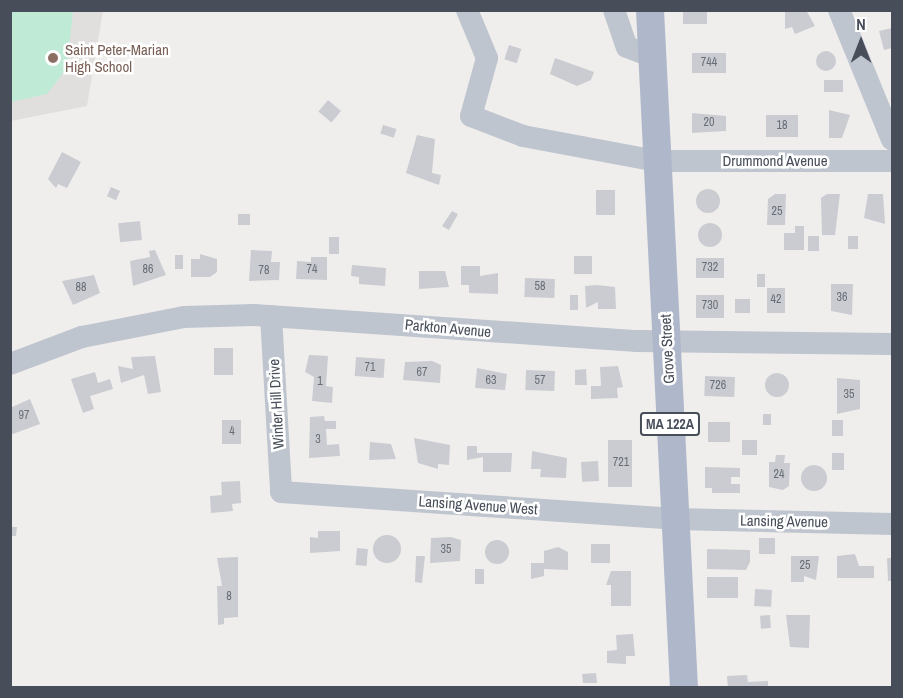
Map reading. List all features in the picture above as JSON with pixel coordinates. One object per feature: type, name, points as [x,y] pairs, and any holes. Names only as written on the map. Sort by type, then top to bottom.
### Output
[{"type":"main road","name":"Grove Street","points":[[650,10],[684,687]]},
{"type":"street","name":"Drummond Avenue","points":[[467,10],[487,58],[471,116],[582,151],[657,161],[892,161]]},
{"type":"street","points":[[614,10],[627,47],[653,57]]},
{"type":"street","points":[[839,10],[892,140]]},
{"type":"street","name":"Parkton Avenue","points":[[10,364],[81,337],[150,321],[271,316],[666,342],[892,344]]},
{"type":"street","name":"Winter Hill Drive","points":[[271,316],[281,492]]},
{"type":"street","name":"Lansing Avenue West","points":[[281,492],[675,519]]},
{"type":"street","name":"Lansing Avenue","points":[[675,519],[892,524]]},
{"type":"shaded area","name":"Saint Peter-Marian High School","points":[[11,11],[103,11],[87,106],[11,121]]},
{"type":"green space","points":[[11,10],[73,11],[67,68],[47,94],[11,102]]},
{"type":"building","points":[[683,10],[707,10],[707,24],[683,24]]},
{"type":"building","points":[[785,10],[806,10],[815,26],[795,34],[792,27],[785,29]]},
{"type":"building","points":[[892,28],[892,48],[884,50],[879,31]]},
{"type":"building","points":[[509,45],[521,49],[517,63],[504,59]]},
{"type":"building","points":[[826,51],[833,54],[836,61],[833,68],[826,71],[819,68],[816,61],[819,54]]},
{"type":"building","points":[[692,53],[726,53],[726,73],[692,73]]},
{"type":"building","points":[[555,58],[594,72],[591,80],[577,86],[550,74]]},
{"type":"building","points":[[824,80],[843,80],[843,92],[824,92]]},
{"type":"building","points":[[328,100],[341,111],[331,122],[318,111]]},
{"type":"building","points":[[829,110],[850,115],[842,138],[829,138]]},
{"type":"building","points":[[692,113],[726,116],[726,131],[692,133]]},
{"type":"building","points":[[766,115],[798,115],[798,137],[766,137]]},
{"type":"building","points":[[383,125],[396,129],[394,138],[380,134]]},
{"type":"building","points":[[417,135],[435,139],[432,173],[441,175],[439,185],[406,173]]},
{"type":"building","points":[[62,152],[81,162],[67,188],[58,184],[56,188],[48,179]]},
{"type":"building","points":[[111,187],[120,191],[116,200],[107,196]]},
{"type":"building","points":[[708,189],[717,192],[720,201],[717,210],[708,213],[699,210],[696,201],[699,192]]},
{"type":"building","points":[[596,190],[615,190],[615,215],[596,215]]},
{"type":"building","points":[[775,194],[786,194],[785,225],[767,225],[768,199]]},
{"type":"building","points":[[827,194],[840,194],[835,235],[822,235],[821,198]]},
{"type":"building","points":[[868,194],[883,194],[885,224],[864,218]]},
{"type":"building","points":[[452,211],[458,214],[449,230],[442,226]]},
{"type":"building","points":[[238,214],[250,214],[250,225],[238,225]]},
{"type":"building","points":[[140,221],[142,240],[120,242],[118,223]]},
{"type":"building","points":[[710,223],[718,227],[722,235],[718,243],[710,247],[702,243],[698,235],[702,227]]},
{"type":"building","points":[[795,226],[804,226],[804,250],[784,250],[784,233],[795,233]]},
{"type":"building","points":[[808,236],[819,236],[819,251],[808,251]]},
{"type":"building","points":[[848,236],[858,236],[858,249],[848,249]]},
{"type":"building","points":[[329,237],[339,237],[339,254],[329,254]]},
{"type":"building","points":[[155,250],[166,275],[133,286],[130,261],[150,257],[149,251]]},
{"type":"building","points":[[251,250],[272,251],[271,262],[280,262],[279,280],[249,281]]},
{"type":"building","points":[[200,254],[217,259],[217,272],[210,277],[191,277],[191,259],[200,259]]},
{"type":"building","points":[[175,255],[183,255],[183,269],[175,269]]},
{"type":"building","points":[[574,256],[592,256],[592,274],[574,274]]},
{"type":"building","points":[[311,257],[327,257],[327,280],[296,279],[297,261],[311,262]]},
{"type":"building","points":[[696,258],[724,258],[724,278],[696,278]]},
{"type":"building","points":[[352,265],[386,268],[385,286],[359,284],[359,277],[351,276]]},
{"type":"building","points":[[461,266],[480,266],[480,276],[498,273],[498,294],[469,293],[469,285],[461,285]]},
{"type":"building","points":[[419,271],[445,271],[449,287],[419,289]]},
{"type":"building","points":[[757,274],[765,274],[765,287],[757,287]]},
{"type":"building","points":[[94,275],[100,293],[73,305],[62,281]]},
{"type":"building","points":[[525,278],[555,279],[554,298],[524,297]]},
{"type":"building","points":[[831,284],[853,284],[852,315],[831,311]]},
{"type":"building","points":[[585,286],[615,287],[616,309],[598,309],[598,302],[586,308]]},
{"type":"building","points":[[767,288],[785,288],[785,313],[767,313]]},
{"type":"building","points":[[570,295],[578,295],[578,310],[570,310]]},
{"type":"building","points":[[696,295],[724,295],[724,318],[696,318]]},
{"type":"building","points":[[735,299],[750,299],[750,313],[735,313]]},
{"type":"building","points":[[214,348],[233,348],[233,375],[214,375]]},
{"type":"building","points":[[309,355],[328,356],[326,386],[333,387],[332,403],[312,401],[314,377],[305,372]]},
{"type":"building","points":[[155,356],[161,392],[148,394],[144,375],[121,383],[118,366],[133,369],[131,357]]},
{"type":"building","points":[[356,357],[385,359],[384,378],[355,376]]},
{"type":"building","points":[[432,361],[441,365],[440,383],[403,380],[405,362]]},
{"type":"building","points":[[618,366],[623,387],[617,388],[618,398],[591,399],[591,386],[601,386],[600,367]]},
{"type":"building","points":[[477,368],[507,374],[505,390],[475,388]]},
{"type":"building","points":[[586,369],[587,385],[575,385],[575,370]]},
{"type":"building","points":[[526,370],[555,371],[554,391],[525,390]]},
{"type":"building","points":[[95,372],[98,383],[110,379],[113,389],[90,396],[94,409],[83,413],[71,379]]},
{"type":"building","points":[[777,373],[785,377],[789,385],[785,393],[777,397],[769,393],[765,385],[769,377]]},
{"type":"building","points":[[705,376],[735,377],[734,397],[704,396]]},
{"type":"building","points":[[837,378],[860,380],[860,409],[837,414]]},
{"type":"building","points":[[30,399],[40,424],[10,435],[10,408]]},
{"type":"building","points":[[763,414],[771,414],[771,425],[763,425]]},
{"type":"building","points":[[324,416],[325,421],[336,421],[336,429],[326,429],[327,445],[339,444],[340,456],[309,458],[310,417]]},
{"type":"building","points":[[222,420],[241,420],[241,444],[222,444]]},
{"type":"building","points":[[832,420],[843,420],[843,436],[832,436]]},
{"type":"building","points":[[708,422],[730,422],[730,442],[708,442]]},
{"type":"building","points":[[414,438],[450,445],[449,465],[438,464],[438,469],[418,463]]},
{"type":"building","points":[[608,440],[632,440],[632,487],[608,487]]},
{"type":"building","points":[[742,440],[757,440],[757,455],[742,455]]},
{"type":"building","points":[[370,442],[391,444],[396,459],[369,460]]},
{"type":"building","points":[[467,446],[477,446],[477,453],[512,453],[511,472],[483,472],[483,457],[467,460]]},
{"type":"building","points":[[532,451],[567,458],[566,478],[540,477],[541,469],[531,469]]},
{"type":"building","points":[[832,453],[844,453],[844,470],[832,470]]},
{"type":"building","points":[[776,455],[785,455],[784,463],[790,463],[789,486],[783,490],[769,487],[769,462],[775,462]]},
{"type":"building","points":[[598,461],[599,481],[582,482],[581,462]]},
{"type":"building","points":[[814,465],[823,469],[827,478],[823,487],[814,491],[805,487],[801,478],[805,469]]},
{"type":"building","points":[[705,467],[740,468],[740,477],[731,477],[731,484],[740,484],[740,493],[712,493],[712,488],[705,488]]},
{"type":"building","points":[[240,481],[241,503],[232,504],[233,511],[211,513],[210,496],[222,495],[221,482]]},
{"type":"building","points":[[10,527],[17,527],[16,536],[10,536]]},
{"type":"building","points":[[318,531],[340,531],[340,551],[310,553],[310,537],[318,538]]},
{"type":"building","points":[[387,535],[397,539],[401,549],[397,559],[387,563],[377,559],[373,549],[377,539]]},
{"type":"building","points":[[451,537],[461,540],[460,561],[430,563],[431,538]]},
{"type":"building","points":[[759,538],[775,538],[775,554],[759,554]]},
{"type":"building","points":[[497,540],[506,543],[509,552],[506,561],[497,564],[488,561],[485,552],[488,543]]},
{"type":"building","points":[[591,544],[610,544],[610,563],[591,563]]},
{"type":"building","points":[[558,547],[568,552],[568,570],[544,569],[544,576],[531,579],[531,563],[544,563],[544,551]]},
{"type":"building","points":[[357,548],[368,549],[366,566],[356,565]]},
{"type":"building","points":[[707,549],[750,550],[750,562],[746,570],[707,569]]},
{"type":"building","points":[[855,554],[859,566],[874,566],[874,578],[837,578],[837,556]]},
{"type":"building","points":[[416,556],[425,556],[422,583],[415,582]]},
{"type":"building","points":[[791,556],[819,556],[816,580],[804,576],[804,582],[791,582]]},
{"type":"building","points":[[238,557],[238,617],[224,618],[224,624],[218,625],[217,586],[222,586],[217,558]]},
{"type":"building","points":[[887,558],[892,558],[892,581],[888,581]]},
{"type":"building","points":[[475,569],[484,569],[484,584],[475,584]]},
{"type":"building","points":[[611,571],[631,571],[631,606],[611,606],[611,585],[606,585]]},
{"type":"building","points":[[707,577],[738,577],[738,598],[707,598]]},
{"type":"building","points":[[755,589],[772,590],[771,607],[754,606]]},
{"type":"building","points":[[770,615],[771,628],[761,629],[760,616]]},
{"type":"building","points":[[786,615],[810,615],[809,648],[790,647]]},
{"type":"building","points":[[633,634],[635,656],[626,656],[626,664],[607,663],[607,651],[617,650],[616,635]]},
{"type":"building","points":[[596,673],[597,683],[583,683],[582,674]]},
{"type":"building","points":[[747,675],[748,682],[768,681],[768,688],[728,688],[727,676]]},
{"type":"place","name":"Saint Peter-Marian High School","points":[[53,58]]}]
